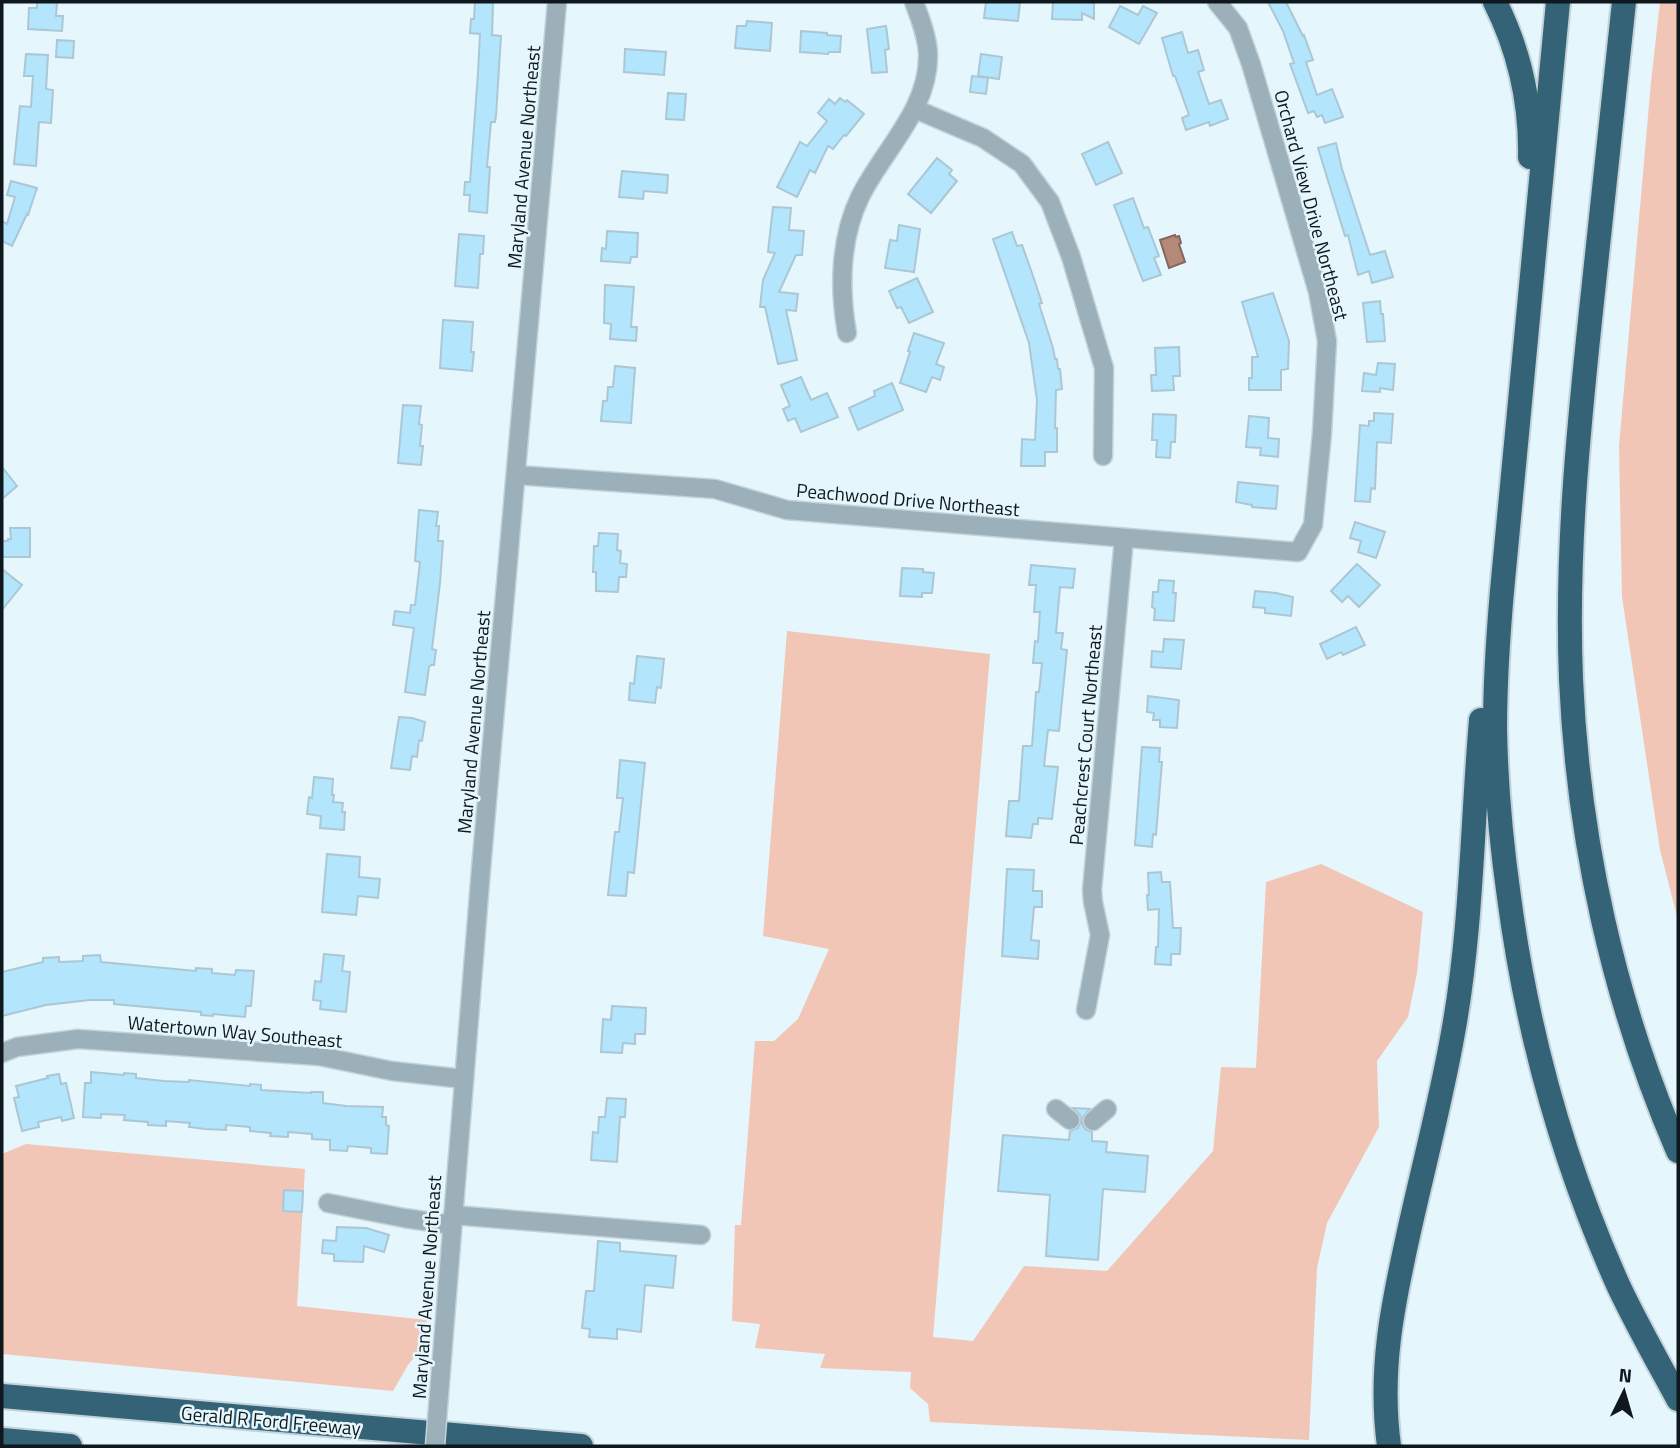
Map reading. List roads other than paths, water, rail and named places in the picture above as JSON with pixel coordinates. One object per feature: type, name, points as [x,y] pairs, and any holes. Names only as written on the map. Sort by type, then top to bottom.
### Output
[{"type":"highway","points":[[1495,2],[1509,31],[1524,84],[1530,129],[1526,334]]},
{"type":"highway","points":[[1558,2],[1502,592],[1495,706],[1499,799],[1517,957],[1537,1051],[1573,1172],[1631,1312],[1678,1399]]},
{"type":"highway","points":[[1623,2],[1578,450],[1572,561],[1571,677],[1583,809],[1600,903],[1625,1006],[1678,1151]]},
{"type":"highway","points":[[1389,1446],[1385,1384],[1390,1321],[1457,1009],[1467,926],[1480,722],[1502,592]]},
{"type":"highway","name":"Gerald R Ford Freeway","points":[[2,1396],[582,1446]]},
{"type":"highway","points":[[2,1440],[70,1446]]},
{"type":"street","name":"Maryland Avenue Northeast","points":[[435,1446],[557,2]]},
{"type":"street","points":[[847,333],[843,267],[848,228],[860,197],[915,109],[926,80],[928,52],[914,2]]},
{"type":"street","name":"Orchard View Drive Northeast","points":[[1217,2],[1238,28],[1251,64],[1318,292],[1327,341],[1313,525],[1298,552]]},
{"type":"street","points":[[915,109],[983,138],[1022,164],[1050,202],[1071,257],[1104,368],[1103,456]]},
{"type":"street","name":"Peachwood Drive Northeast","points":[[516,475],[715,489],[787,510],[1298,552]]},
{"type":"street","name":"Peachcrest Court Northeast","points":[[1086,1010],[1100,935],[1092,890],[1124,538]]},
{"type":"street","name":"Watertown Way Southeast","points":[[2,1053],[18,1047],[78,1039],[320,1056],[392,1071],[464,1079]]},
{"type":"street","points":[[1056,1109],[1070,1120]]},
{"type":"street","points":[[328,1203],[404,1218],[701,1236]]}]
